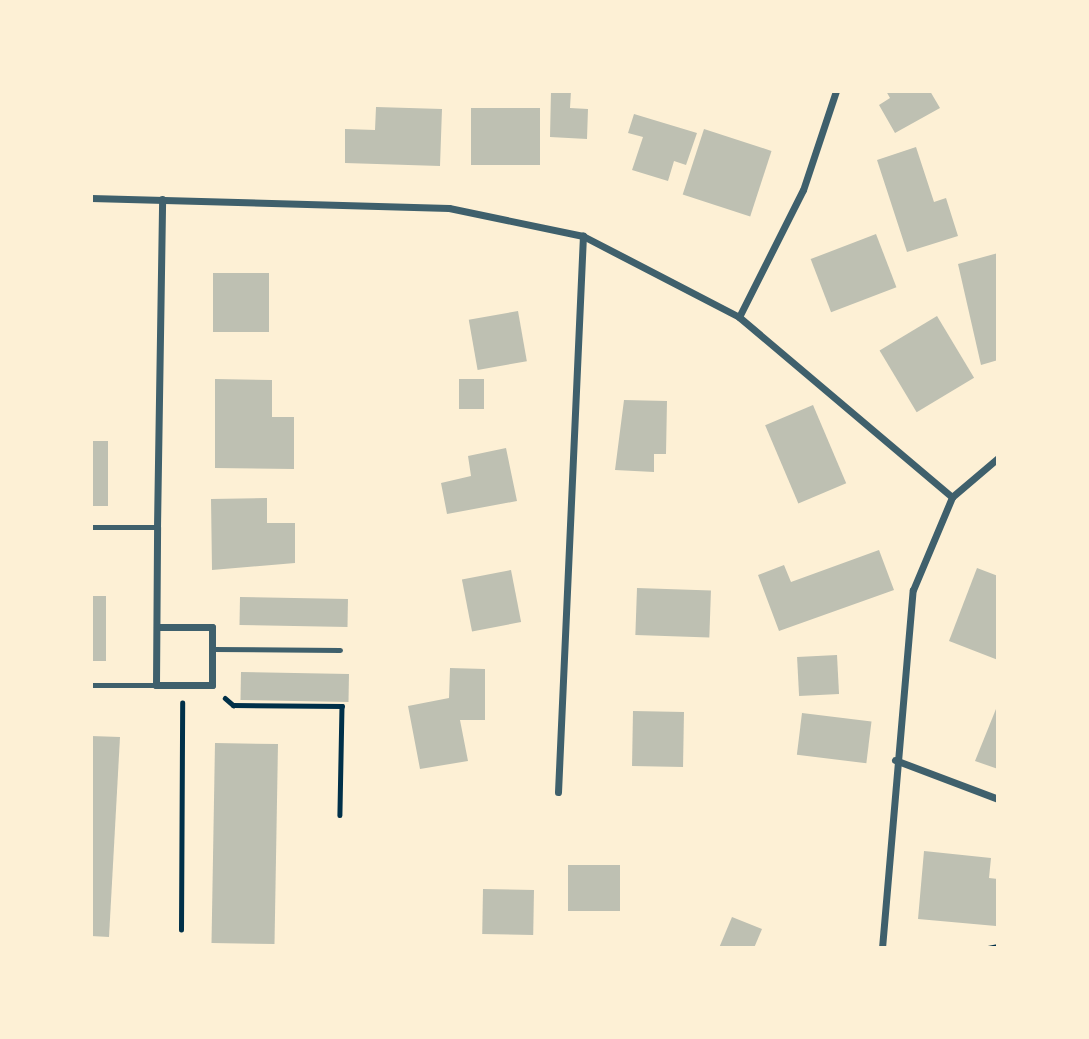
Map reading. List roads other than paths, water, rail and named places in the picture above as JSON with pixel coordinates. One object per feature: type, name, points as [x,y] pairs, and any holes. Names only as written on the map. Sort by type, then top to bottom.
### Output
[{"type":"street","points":[[739,317],[803,190],[836,91]]},
{"type":"street","points":[[91,198],[449,208],[583,236],[739,317],[952,497]]},
{"type":"street","points":[[157,627],[212,627],[212,685],[156,685],[162,199]]},
{"type":"street","points":[[558,792],[583,236]]},
{"type":"street","points":[[882,948],[895,760],[913,590],[952,497],[998,458]]},
{"type":"street","points":[[895,760],[998,799]]},
{"type":"lane","points":[[91,527],[157,527]]},
{"type":"lane","points":[[212,649],[340,650]]},
{"type":"lane","points":[[91,685],[156,685]]}]
